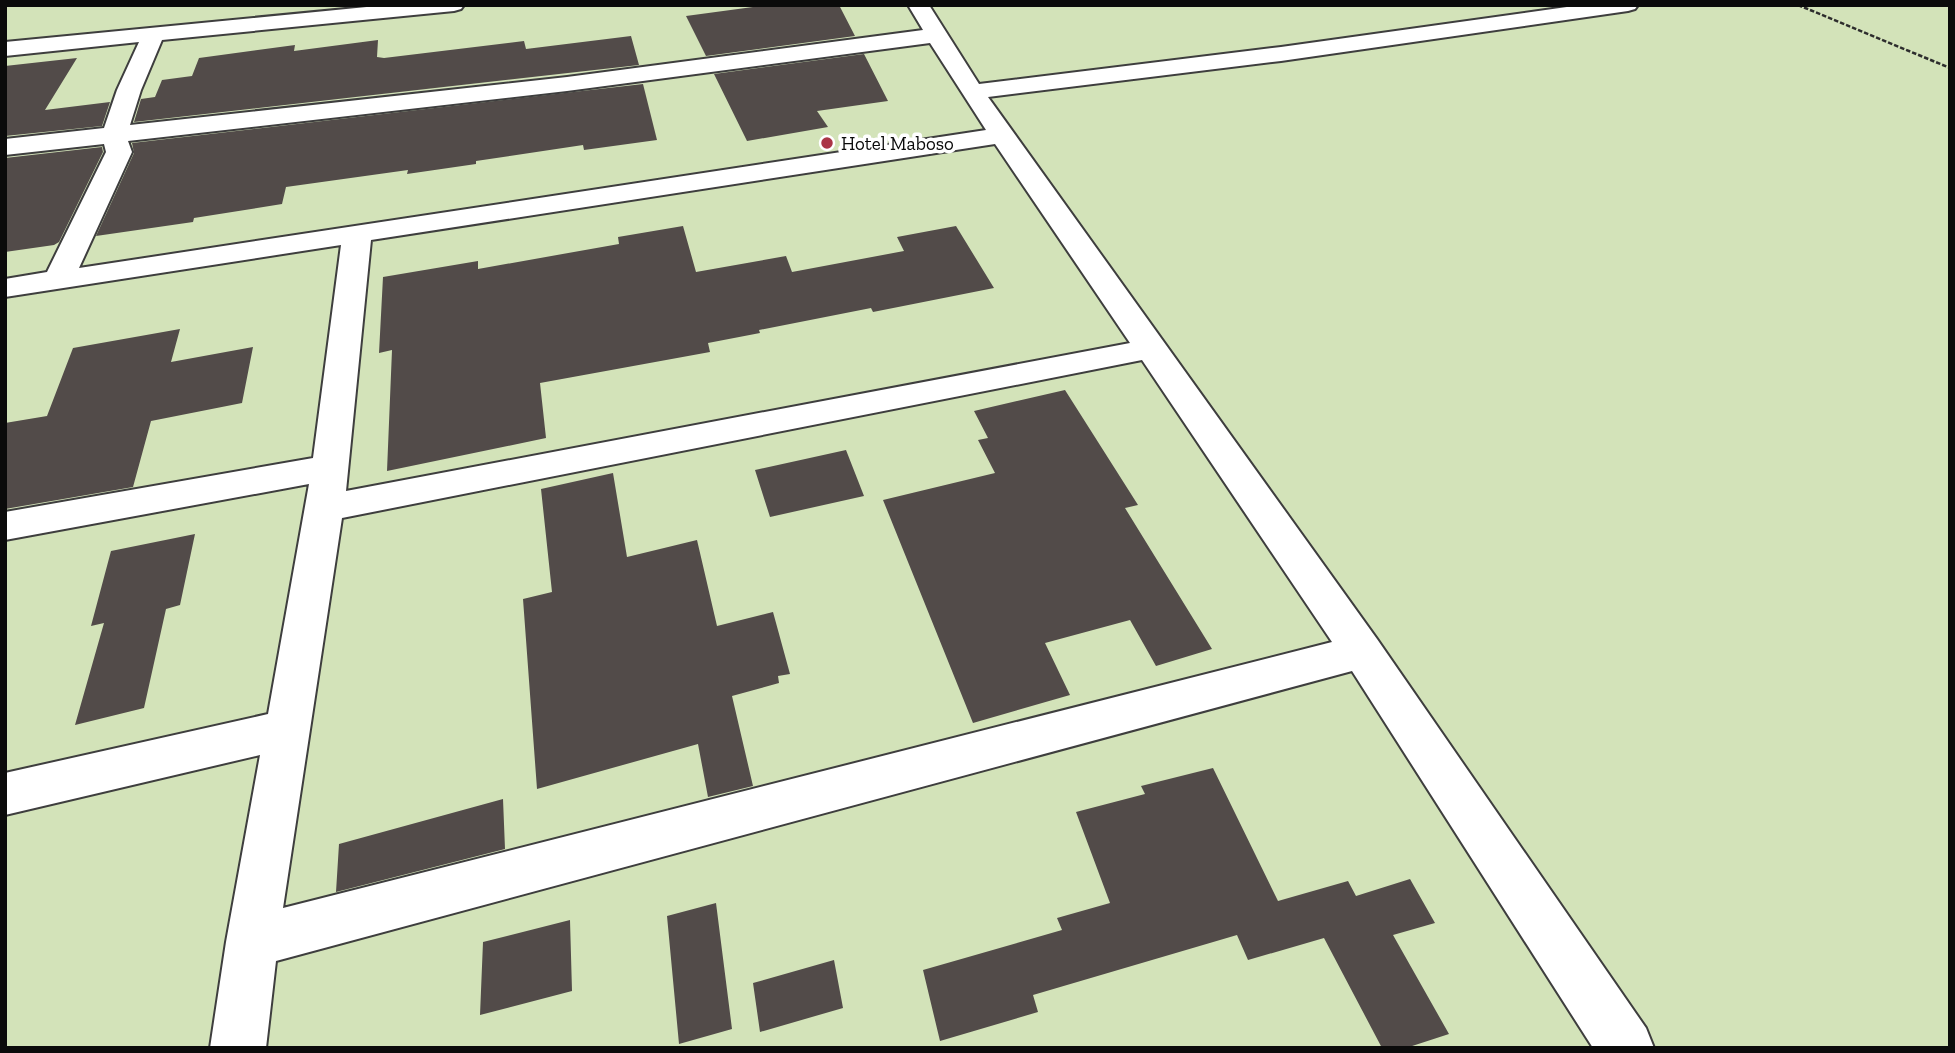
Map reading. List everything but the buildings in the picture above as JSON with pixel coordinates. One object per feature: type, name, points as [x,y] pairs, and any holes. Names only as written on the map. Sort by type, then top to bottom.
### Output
[{"type":"street","points":[[5,49],[454,5]]},
{"type":"street","points":[[918,5],[972,92],[1362,651],[1626,1048]]},
{"type":"street","points":[[972,92],[1281,54],[1628,5]]},
{"type":"street","points":[[58,281],[118,152],[114,136],[153,35]]},
{"type":"street","points":[[5,147],[567,84],[938,35]]},
{"type":"street","points":[[5,288],[1003,135]]},
{"type":"street","points":[[238,1048],[252,942],[327,488],[357,236]]},
{"type":"street","points":[[5,526],[327,488],[1153,348]]},
{"type":"street","points":[[252,942],[1362,651]]},
{"type":"street","points":[[5,794],[289,729]]},
{"type":"path","points":[[1798,5],[1950,68]]},
{"type":"green space","points":[[5,5],[1950,5],[1950,1048],[5,1048]]},
{"type":"place","name":"Hotel Maboso","points":[[827,143]]}]
